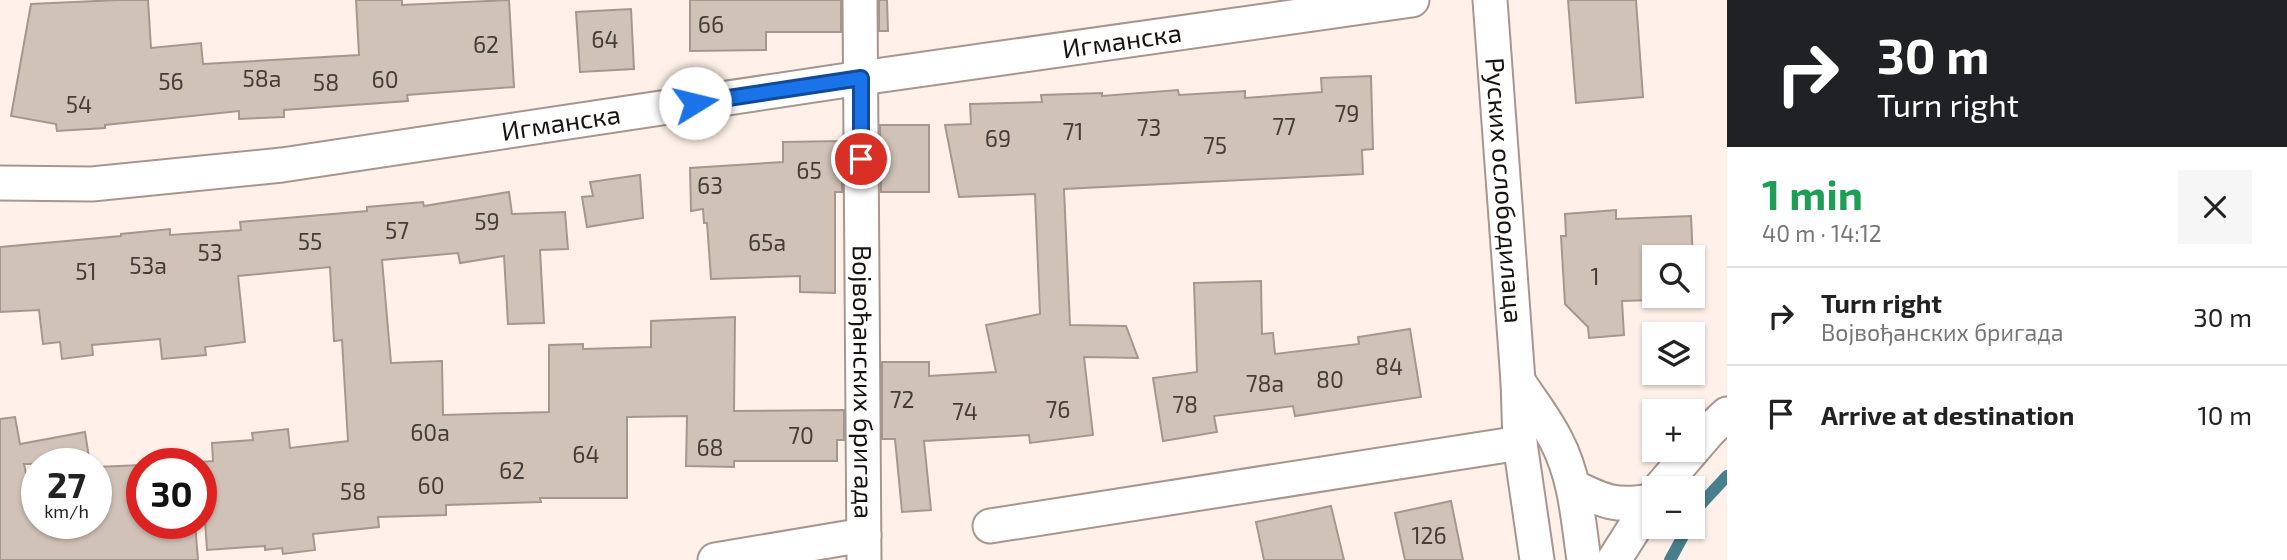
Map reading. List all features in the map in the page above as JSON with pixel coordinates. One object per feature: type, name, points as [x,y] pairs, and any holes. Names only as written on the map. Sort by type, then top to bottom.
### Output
[{"type":"street","name":"Војвођанских бригада","points":[[715,560],[864,547],[860,0]]},
{"type":"street","name":"Игманска","points":[[0,183],[92,184],[282,165],[861,78],[1412,0]]},
{"type":"street","name":"Руских ослободилаца","points":[[1490,0],[1518,381],[1520,443],[1537,560]]},
{"type":"street","name":"Руских ослободилаца","points":[[1518,381],[1557,442],[1574,487],[1584,560]]},
{"type":"street","points":[[1671,476],[1710,430],[1727,415]]},
{"type":"street","points":[[990,526],[1520,443]]},
{"type":"street","points":[[1574,487],[1603,501],[1627,505],[1642,500]]},
{"type":"street","points":[[1614,560],[1642,516]]},
{"type":"building","points":[[148,0],[151,48],[201,43],[203,64],[359,55],[356,0],[402,0],[402,5],[509,0],[514,87],[407,95],[408,101],[284,110],[284,117],[239,119],[239,111],[105,125],[105,128],[57,131],[56,124],[11,116],[31,4]]},
{"type":"building","points":[[690,0],[841,0],[841,32],[766,32],[766,50],[690,51]]},
{"type":"building","points":[[879,0],[887,0],[888,31],[879,31]]},
{"type":"building","points":[[1568,0],[1636,0],[1643,97],[1576,103]]},
{"type":"building","points":[[631,9],[634,69],[580,72],[576,12]]},
{"type":"building","points":[[1371,76],[1373,149],[1362,150],[1363,174],[1064,189],[1070,325],[1126,326],[1138,358],[1084,357],[1093,435],[1030,443],[1029,435],[924,441],[931,510],[902,512],[895,439],[882,439],[882,362],[929,362],[929,376],[996,372],[986,325],[1040,314],[1035,194],[959,197],[945,125],[971,124],[970,104],[1042,102],[1041,95],[1102,93],[1102,96],[1178,90],[1179,95],[1245,91],[1245,98],[1322,92],[1321,78]]},
{"type":"building","points":[[880,125],[929,125],[929,192],[881,192]]},
{"type":"building","points":[[842,141],[842,192],[835,192],[835,293],[800,292],[800,276],[711,279],[707,223],[704,223],[703,209],[691,211],[690,168],[783,162],[783,142]]},
{"type":"building","points":[[640,175],[643,218],[587,227],[582,197],[593,196],[590,182]]},
{"type":"building","points":[[509,192],[512,214],[565,212],[568,249],[540,250],[544,323],[508,324],[504,256],[460,263],[458,253],[382,260],[391,363],[442,361],[443,415],[549,412],[549,345],[583,344],[583,349],[651,347],[651,321],[735,317],[734,411],[844,410],[844,440],[837,440],[837,461],[734,461],[734,467],[686,466],[687,416],[627,417],[627,498],[540,498],[541,502],[446,505],[446,515],[378,517],[379,527],[313,534],[315,550],[283,554],[282,548],[265,550],[265,546],[207,550],[206,539],[217,539],[217,448],[212,448],[212,443],[253,440],[252,433],[288,429],[290,448],[348,441],[342,340],[334,341],[330,267],[238,276],[245,342],[205,347],[206,355],[162,359],[160,339],[92,345],[93,355],[62,359],[60,342],[43,344],[39,310],[0,312],[0,247],[170,229],[170,235],[241,230],[240,222],[367,211],[367,207],[423,202],[424,206]]},
{"type":"building","points":[[1616,210],[1616,219],[1691,216],[1692,245],[1642,245],[1642,300],[1622,301],[1624,335],[1589,338],[1588,327],[1565,304],[1561,236],[1566,236],[1565,214]]},
{"type":"building","points":[[1261,281],[1262,334],[1273,333],[1275,354],[1359,344],[1358,337],[1410,329],[1421,397],[1295,416],[1293,406],[1214,416],[1217,432],[1163,441],[1153,378],[1197,372],[1194,283]]},
{"type":"building","points":[[15,417],[20,444],[85,432],[88,448],[21,448],[21,539],[112,539],[112,466],[126,466],[126,539],[196,539],[198,560],[0,560],[0,419]]},
{"type":"building","points":[[1451,501],[1463,560],[1405,560],[1395,513]]},
{"type":"building","points":[[1331,506],[1344,560],[1264,560],[1256,522]]},
{"type":"waterway","points":[[1705,500],[1727,476]]},
{"type":"waterway","points":[[1670,560],[1681,539]]},
{"type":"route","points":[[695,103],[861,78],[861,159]]}]
